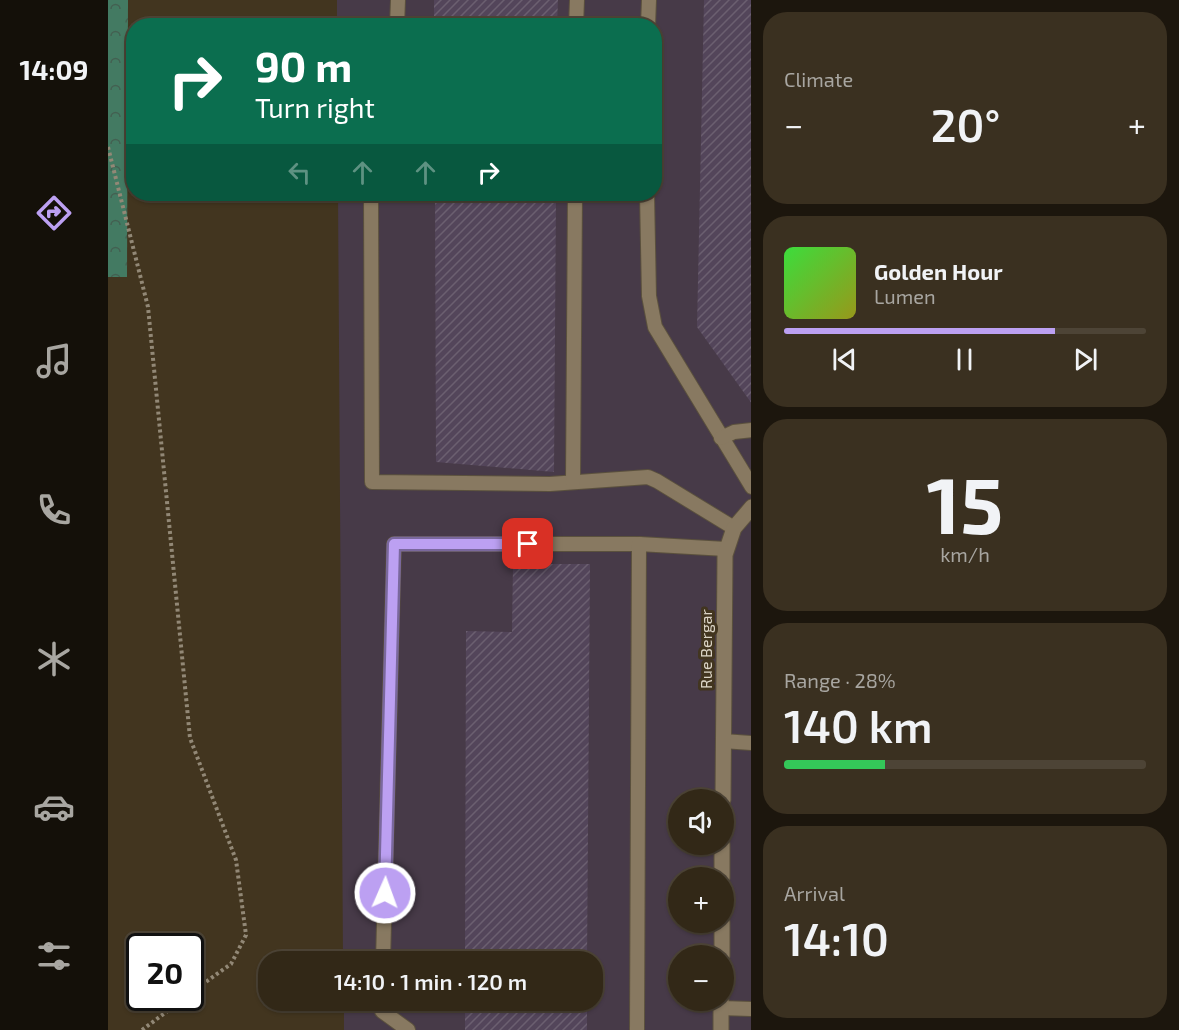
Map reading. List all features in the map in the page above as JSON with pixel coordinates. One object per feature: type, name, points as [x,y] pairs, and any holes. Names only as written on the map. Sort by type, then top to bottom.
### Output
[{"type":"street","name":"Rue Bergar","points":[[723,789],[726,549],[734,528],[751,508]]},
{"type":"street","points":[[721,1011],[721,1030]]},
{"type":"lane","points":[[397,18],[398,0]]},
{"type":"lane","points":[[576,0],[576,18]]},
{"type":"lane","points":[[648,0],[648,18]]},
{"type":"lane","points":[[371,201],[372,482],[550,484],[648,477],[734,528]]},
{"type":"lane","points":[[573,482],[575,201]]},
{"type":"lane","points":[[647,201],[649,296],[655,327],[751,485]]},
{"type":"lane","points":[[721,438],[734,432],[751,430]]},
{"type":"lane","points":[[383,951],[394,544],[639,544],[726,549]]},
{"type":"lane","points":[[637,1030],[639,544]]},
{"type":"lane","points":[[723,741],[751,743]]},
{"type":"lane","points":[[734,1006],[751,1009]]},
{"type":"lane","points":[[382,1011],[408,1030]]},
{"type":"path","points":[[108,147],[148,307],[190,738],[236,860],[246,935],[231,964],[204,983]]},
{"type":"path","points":[[142,1030],[168,1011]]},
{"type":"shaded area","points":[[337,0],[751,0],[751,1030],[344,1030],[344,1011],[603,1011],[603,951],[343,951],[338,201],[662,201],[662,18],[337,18]]},
{"type":"green space","points":[[108,0],[128,0],[128,18],[126,18],[127,277],[108,277]]},
{"type":"building","points":[[434,0],[558,0],[557,18],[434,18]]},
{"type":"building","points":[[704,0],[751,0],[751,403],[697,327]]},
{"type":"building","points":[[435,201],[556,201],[554,472],[436,462]]},
{"type":"building","points":[[513,564],[590,564],[587,951],[465,951],[466,631],[512,632]]},
{"type":"building","points":[[465,1011],[587,1011],[587,1030],[465,1030]]},
{"type":"route","points":[[385,893],[394,544],[528,544]]}]
